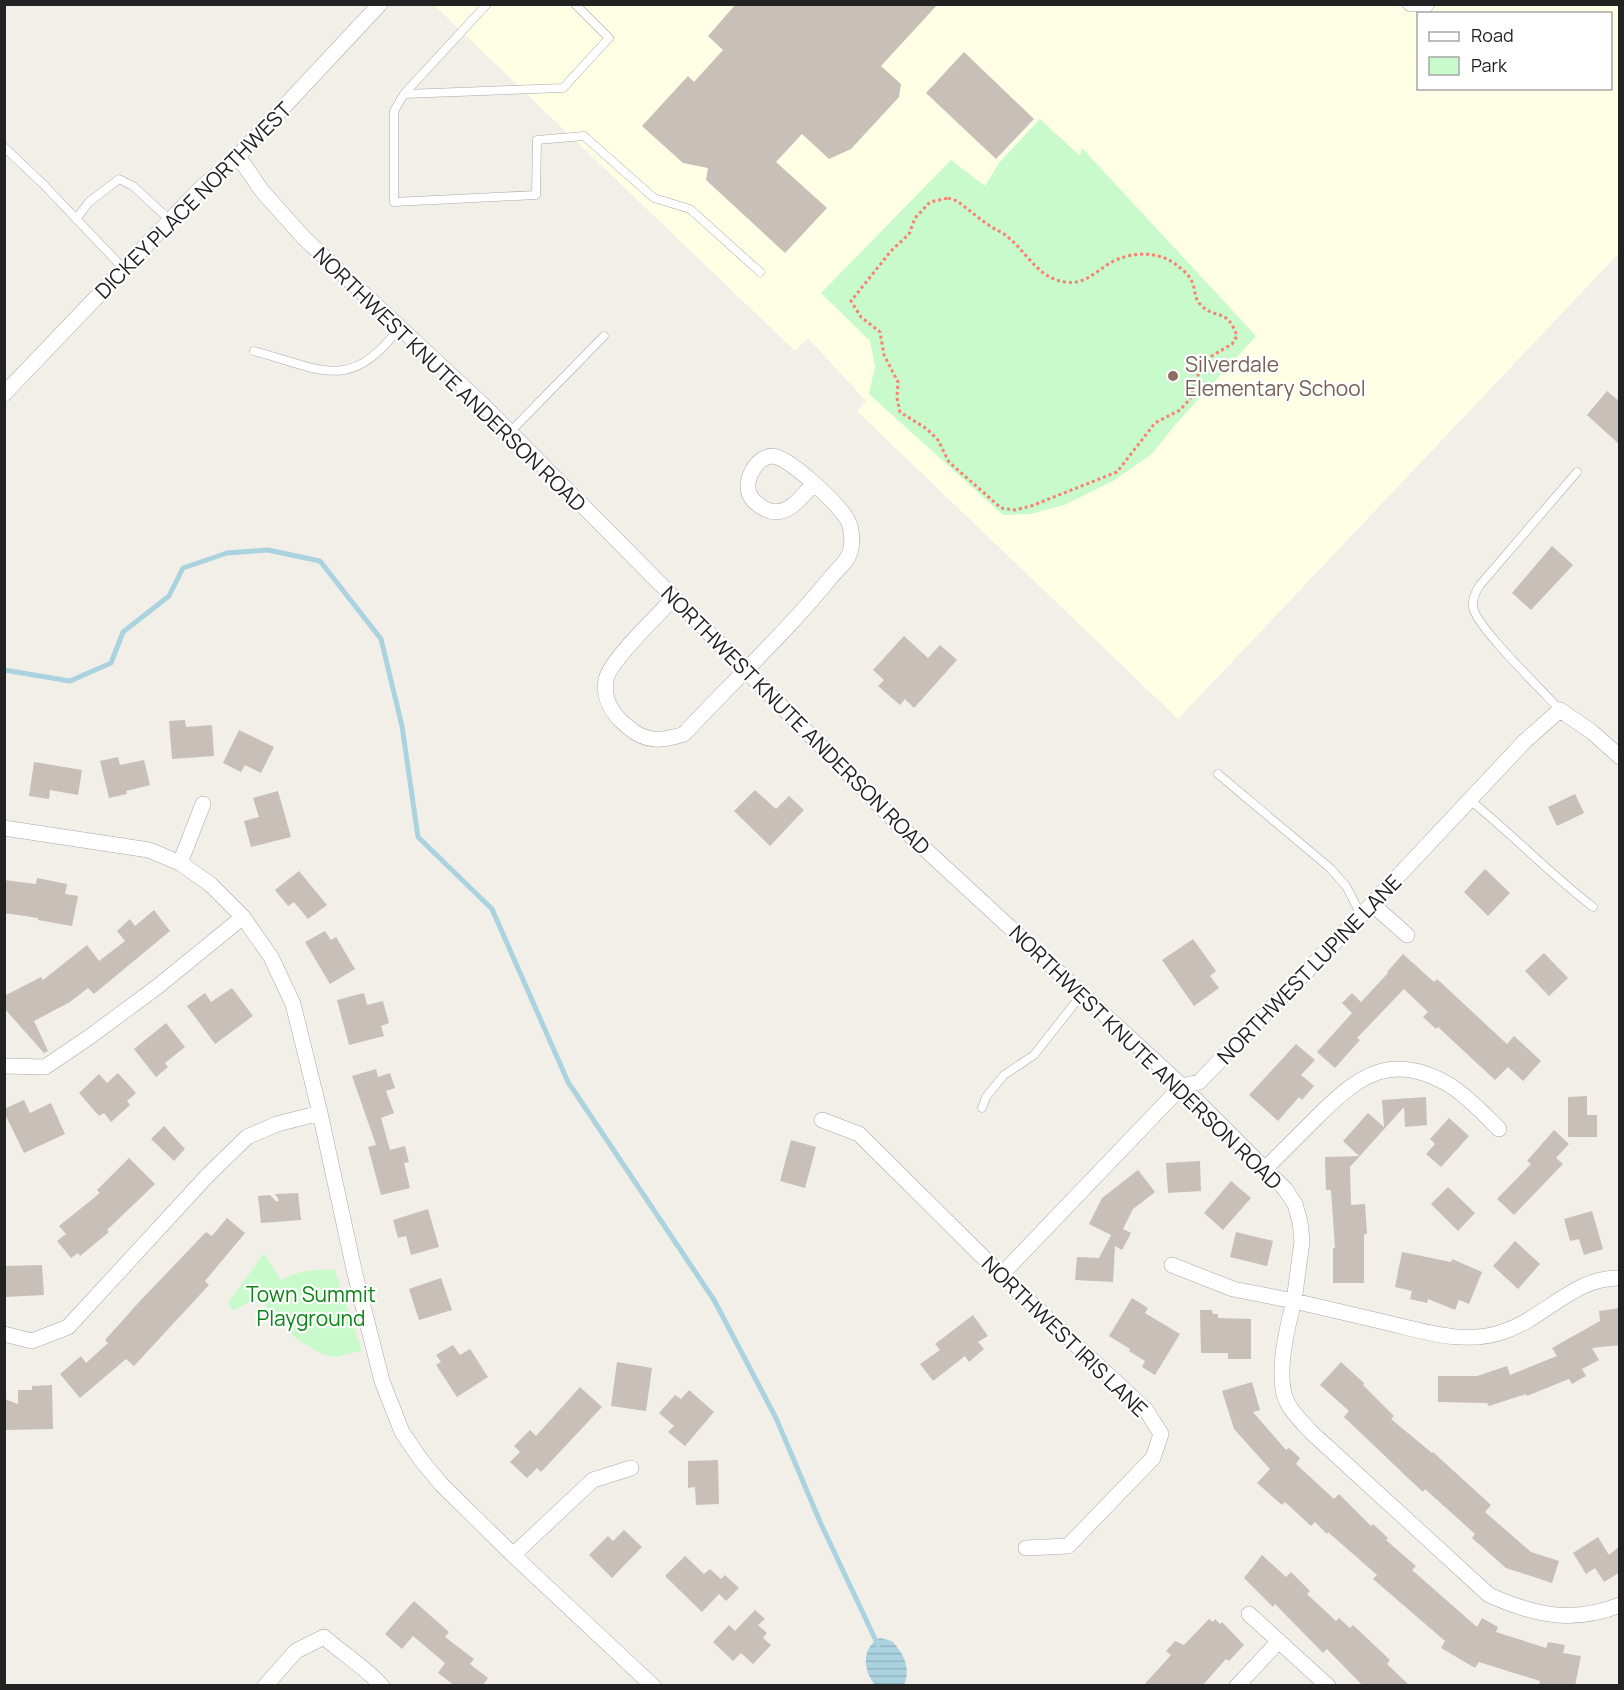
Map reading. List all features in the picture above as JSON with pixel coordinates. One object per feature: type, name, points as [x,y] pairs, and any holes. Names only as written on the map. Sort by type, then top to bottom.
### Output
[{"type":"street","name":"DICKEY PLACE NORTHWEST","points":[[4,394],[200,189],[238,156],[380,4]]},
{"type":"street","name":"NORTHWEST KNUTE ANDERSON ROAD","points":[[238,156],[262,191],[304,238],[510,432],[901,827],[1182,1086],[1285,1189],[1295,1204],[1302,1241],[1294,1301],[1284,1340],[1283,1390],[1293,1413],[1311,1432],[1490,1595],[1515,1606],[1561,1616],[1584,1615],[1620,1605]]},
{"type":"street","points":[[674,598],[618,660],[606,678],[609,707],[637,735],[655,741],[684,734],[820,592],[850,554],[852,536],[848,521],[813,484]]},
{"type":"street","points":[[1560,710],[1592,732],[1620,757]]},
{"type":"street","name":"NORTHWEST LUPINE LANE","points":[[1001,1275],[1182,1086],[1199,1082],[1367,909],[1525,741],[1560,710]]},
{"type":"street","points":[[180,863],[203,804]]},
{"type":"street","points":[[4,828],[149,850],[180,863],[210,884],[243,917],[271,957],[293,1004],[320,1113],[354,1274],[382,1381],[402,1432],[441,1485],[653,1686]]},
{"type":"street","points":[[1367,909],[1407,935]]},
{"type":"street","points":[[4,1066],[45,1067],[157,987],[243,917]]},
{"type":"street","points":[[1266,1169],[1346,1090],[1373,1073],[1396,1069],[1414,1071],[1450,1086],[1467,1098],[1499,1129]]},
{"type":"street","points":[[4,1334],[32,1341],[68,1327],[207,1176],[247,1137],[277,1124],[320,1113]]},
{"type":"street","name":"NORTHWEST IRIS LANE","points":[[822,1120],[859,1134],[1001,1275],[1146,1410],[1161,1434],[1153,1458],[1068,1546],[1026,1548]]},
{"type":"street","points":[[1172,1265],[1233,1289],[1445,1336],[1472,1338],[1504,1332],[1530,1320],[1575,1289],[1604,1278],[1620,1278]]},
{"type":"street","points":[[513,1555],[593,1480],[631,1468]]},
{"type":"street","points":[[1249,1614],[1328,1686]]},
{"type":"street","points":[[265,1686],[296,1651],[324,1637],[344,1655],[370,1673],[382,1686]]},
{"type":"street","points":[[1237,1686],[1279,1641]]},
{"type":"lane","points":[[487,4],[404,94],[394,111],[394,202],[536,195],[537,140],[584,136],[654,198],[690,209],[760,272]]},
{"type":"lane","points":[[404,94],[563,88],[609,38],[575,4]]},
{"type":"lane","points":[[1406,4],[1409,7],[1428,8],[1431,4]]},
{"type":"lane","points":[[4,147],[124,269]]},
{"type":"lane","points":[[76,219],[89,202],[119,179],[133,186],[170,220]]},
{"type":"lane","points":[[254,351],[300,365],[335,372],[366,362],[378,353],[400,327]]},
{"type":"lane","points":[[510,432],[604,336]]},
{"type":"lane","points":[[1560,710],[1486,630],[1473,607],[1480,585],[1577,472]]},
{"type":"lane","points":[[1218,774],[1330,868],[1367,909]]},
{"type":"lane","points":[[1470,800],[1510,833],[1573,892],[1593,907]]},
{"type":"lane","points":[[982,1108],[986,1097],[1004,1075],[1034,1055],[1082,994]]},
{"type":"path","points":[[948,198],[957,201],[1010,238],[1045,275],[1066,282],[1079,282],[1093,277],[1110,263],[1133,255],[1142,253],[1165,258],[1178,266],[1193,281],[1194,292],[1200,304],[1232,323],[1237,336],[1232,344],[1210,357],[1197,377],[1190,399],[1180,410],[1155,423],[1117,472],[1031,506],[1015,510],[1001,508],[949,462],[938,440],[927,429],[900,412],[897,398],[898,382],[884,355],[880,332],[861,317],[851,301],[891,251],[909,234],[915,218],[930,202],[948,198]]},
{"type":"shaded area","name":"Silverdale Elementary School","points":[[434,5],[1619,5],[1619,253],[1178,719],[857,411],[866,401],[808,338],[795,351]]},
{"type":"green space","points":[[1040,119],[1080,156],[1082,148],[1256,336],[1175,425],[1152,454],[1113,481],[1064,505],[1031,514],[1003,515],[869,394],[875,366],[870,341],[821,293],[951,160],[985,186],[999,163]]},
{"type":"green space","name":"Town Summit Playground","points":[[264,1253],[281,1280],[307,1271],[335,1270],[362,1351],[335,1357],[324,1355],[298,1340],[275,1319],[259,1297],[233,1311],[228,1303]]},
{"type":"water","points":[[880,1638],[892,1641],[903,1656],[907,1673],[904,1685],[875,1685],[871,1679],[866,1666],[867,1653],[874,1642]]},
{"type":"building","points":[[736,4],[938,4],[881,66],[901,84],[899,97],[851,149],[829,159],[802,134],[776,162],[827,208],[785,253],[706,180],[708,168],[683,163],[642,126],[688,76],[694,82],[723,50],[708,36]]},
{"type":"building","points":[[964,52],[1034,119],[996,159],[926,93]]},
{"type":"building","points":[[1607,391],[1620,402],[1620,445],[1587,415]]},
{"type":"building","points":[[1552,546],[1573,565],[1531,610],[1512,593]]},
{"type":"building","points":[[904,636],[928,658],[940,645],[957,660],[914,708],[905,699],[900,705],[878,686],[884,680],[873,670]]},
{"type":"building","points":[[185,720],[186,727],[212,725],[214,756],[172,759],[169,721]]},
{"type":"building","points":[[239,730],[274,747],[261,773],[245,765],[241,772],[223,763]]},
{"type":"building","points":[[118,757],[120,765],[144,760],[150,785],[109,798],[100,761]]},
{"type":"building","points":[[34,762],[82,770],[78,795],[50,790],[49,799],[29,796]]},
{"type":"building","points":[[755,790],[776,809],[789,796],[804,810],[770,846],[734,811]]},
{"type":"building","points":[[278,791],[291,837],[251,847],[244,821],[259,817],[253,798]]},
{"type":"building","points":[[1575,794],[1584,813],[1557,826],[1548,807]]},
{"type":"building","points":[[1485,869],[1510,893],[1488,916],[1464,892]]},
{"type":"building","points":[[299,871],[327,905],[308,919],[294,902],[288,906],[275,890]]},
{"type":"building","points":[[37,878],[67,884],[65,894],[78,896],[72,926],[4,913],[4,880],[36,884]]},
{"type":"building","points":[[154,910],[170,931],[94,994],[88,988],[70,1002],[34,1021],[48,1051],[44,1053],[4,1008],[4,996],[41,977],[43,980],[87,945],[99,961],[125,941],[117,931],[130,919],[135,926]]},
{"type":"building","points":[[325,931],[331,940],[336,937],[355,969],[330,984],[305,942]]},
{"type":"building","points":[[1193,939],[1216,971],[1210,976],[1219,988],[1194,1006],[1162,960]]},
{"type":"building","points":[[1544,953],[1568,978],[1549,996],[1525,971]]},
{"type":"building","points":[[1403,954],[1434,982],[1437,979],[1507,1044],[1514,1036],[1541,1061],[1523,1081],[1508,1067],[1495,1080],[1438,1027],[1436,1029],[1423,1017],[1428,1012],[1404,989],[1357,1038],[1360,1040],[1335,1068],[1317,1052],[1352,1013],[1342,1003],[1352,993],[1361,1002]]},
{"type":"building","points":[[232,988],[253,1016],[215,1044],[187,1006],[205,993],[211,1002]]},
{"type":"building","points":[[364,993],[367,1005],[383,1001],[389,1023],[381,1026],[384,1036],[349,1045],[337,1000]]},
{"type":"building","points":[[166,1023],[185,1047],[165,1063],[168,1067],[156,1077],[134,1049]]},
{"type":"building","points":[[1296,1044],[1315,1060],[1301,1075],[1314,1086],[1302,1100],[1299,1097],[1278,1121],[1249,1095]]},
{"type":"building","points":[[376,1069],[378,1077],[390,1073],[395,1088],[386,1091],[394,1113],[381,1118],[390,1150],[405,1146],[409,1162],[404,1163],[410,1188],[381,1195],[368,1147],[376,1145],[352,1076]]},
{"type":"building","points":[[118,1073],[136,1093],[127,1101],[130,1105],[111,1122],[104,1113],[99,1116],[79,1093],[99,1074],[107,1083]]},
{"type":"building","points":[[1587,1096],[1587,1115],[1597,1115],[1597,1137],[1568,1137],[1568,1097]]},
{"type":"building","points":[[1426,1097],[1427,1125],[1405,1127],[1404,1107],[1350,1167],[1351,1205],[1365,1204],[1367,1234],[1364,1234],[1364,1283],[1333,1283],[1333,1248],[1335,1248],[1331,1190],[1326,1190],[1325,1157],[1359,1156],[1343,1141],[1368,1113],[1384,1127],[1382,1100]]},
{"type":"building","points":[[24,1100],[30,1113],[51,1103],[65,1134],[24,1153],[4,1109]]},
{"type":"building","points":[[1449,1118],[1469,1136],[1441,1167],[1426,1154],[1435,1144],[1430,1139]]},
{"type":"building","points":[[164,1126],[185,1149],[174,1161],[151,1139]]},
{"type":"building","points":[[1554,1130],[1569,1144],[1556,1158],[1563,1164],[1514,1215],[1497,1199],[1531,1164],[1527,1161]]},
{"type":"building","points":[[791,1140],[816,1147],[805,1188],[780,1181]]},
{"type":"building","points":[[129,1158],[155,1184],[107,1230],[109,1232],[80,1256],[78,1253],[71,1258],[57,1241],[66,1234],[59,1226],[100,1193],[97,1190]]},
{"type":"building","points":[[1200,1161],[1201,1191],[1168,1193],[1166,1163]]},
{"type":"building","points":[[1138,1170],[1155,1192],[1133,1209],[1123,1229],[1131,1233],[1122,1250],[1115,1246],[1113,1282],[1075,1280],[1077,1257],[1099,1258],[1111,1235],[1089,1224],[1102,1198]]},
{"type":"building","points":[[1231,1181],[1251,1198],[1223,1230],[1204,1213]]},
{"type":"building","points":[[1448,1187],[1475,1213],[1458,1231],[1431,1204]]},
{"type":"building","points":[[298,1193],[301,1220],[261,1223],[258,1196],[270,1195],[277,1202],[279,1200],[275,1194]]},
{"type":"building","points":[[428,1209],[439,1247],[411,1255],[406,1236],[398,1238],[393,1220]]},
{"type":"building","points":[[1592,1211],[1603,1249],[1584,1255],[1579,1239],[1570,1241],[1564,1219]]},
{"type":"building","points":[[227,1218],[245,1233],[205,1281],[209,1285],[134,1366],[126,1359],[80,1398],[60,1374],[81,1356],[86,1363],[108,1343],[105,1340],[140,1301],[206,1232],[212,1236]]},
{"type":"building","points":[[1236,1232],[1273,1241],[1267,1266],[1230,1257]]},
{"type":"building","points":[[1515,1241],[1540,1264],[1518,1289],[1493,1266]]},
{"type":"building","points":[[1402,1252],[1451,1262],[1452,1259],[1482,1272],[1469,1304],[1459,1300],[1455,1310],[1428,1299],[1427,1303],[1410,1299],[1412,1291],[1395,1287]]},
{"type":"building","points":[[42,1265],[44,1295],[4,1297],[4,1266]]},
{"type":"building","points":[[441,1278],[452,1310],[419,1320],[409,1289]]},
{"type":"building","points":[[1132,1298],[1148,1308],[1145,1313],[1180,1334],[1155,1375],[1142,1367],[1145,1361],[1109,1336]]},
{"type":"building","points":[[1620,1308],[1620,1345],[1592,1348],[1599,1360],[1582,1369],[1586,1376],[1572,1384],[1569,1379],[1527,1396],[1526,1394],[1489,1406],[1487,1403],[1438,1402],[1438,1376],[1477,1376],[1507,1366],[1510,1375],[1557,1356],[1552,1348],[1600,1321],[1599,1311]]},
{"type":"building","points":[[1200,1310],[1212,1310],[1213,1314],[1218,1314],[1218,1318],[1251,1319],[1251,1359],[1228,1359],[1228,1353],[1201,1353]]},
{"type":"building","points":[[973,1315],[988,1336],[978,1342],[984,1349],[969,1362],[965,1356],[933,1381],[920,1364],[940,1350],[935,1344]]},
{"type":"building","points":[[453,1345],[460,1355],[470,1349],[488,1377],[457,1397],[436,1365],[441,1362],[436,1355]]},
{"type":"building","points":[[617,1362],[652,1368],[646,1411],[611,1406]]},
{"type":"building","points":[[1341,1362],[1394,1416],[1391,1419],[1433,1452],[1491,1505],[1485,1512],[1531,1552],[1559,1561],[1552,1583],[1506,1568],[1472,1538],[1475,1534],[1425,1489],[1423,1492],[1344,1417],[1349,1411],[1320,1385]]},
{"type":"building","points":[[1252,1382],[1260,1410],[1253,1412],[1286,1450],[1289,1448],[1300,1458],[1296,1464],[1334,1499],[1339,1494],[1371,1526],[1373,1524],[1388,1538],[1386,1540],[1416,1566],[1412,1570],[1477,1627],[1482,1618],[1498,1627],[1496,1632],[1546,1648],[1548,1642],[1565,1645],[1563,1653],[1581,1656],[1575,1686],[1539,1686],[1540,1681],[1479,1662],[1475,1668],[1441,1648],[1445,1641],[1373,1579],[1377,1575],[1315,1522],[1311,1526],[1285,1502],[1282,1505],[1257,1483],[1270,1469],[1234,1429],[1222,1391]]},
{"type":"building","points":[[52,1385],[53,1429],[4,1430],[4,1399],[18,1404],[18,1390],[32,1390],[32,1386]]},
{"type":"building","points":[[580,1387],[602,1407],[541,1472],[537,1468],[527,1478],[510,1462],[520,1452],[514,1446],[530,1430],[536,1436]]},
{"type":"building","points":[[689,1390],[714,1412],[685,1446],[668,1432],[674,1426],[659,1413],[675,1395],[681,1399]]},
{"type":"building","points":[[718,1460],[719,1504],[696,1505],[695,1487],[688,1488],[688,1461]]},
{"type":"building","points":[[624,1530],[642,1547],[612,1578],[589,1555],[608,1536],[613,1541]]},
{"type":"building","points":[[1598,1537],[1609,1555],[1620,1546],[1620,1572],[1604,1582],[1595,1568],[1586,1574],[1573,1553]]},
{"type":"building","points":[[1262,1555],[1286,1577],[1291,1572],[1310,1591],[1307,1594],[1336,1621],[1339,1618],[1350,1628],[1353,1625],[1390,1660],[1387,1664],[1410,1686],[1363,1686],[1327,1649],[1323,1653],[1275,1604],[1273,1607],[1244,1578]]},
{"type":"building","points":[[685,1556],[704,1574],[710,1569],[721,1579],[725,1575],[739,1588],[726,1601],[719,1594],[702,1612],[665,1576]]},
{"type":"building","points":[[414,1601],[449,1632],[445,1637],[474,1659],[470,1664],[488,1678],[482,1686],[455,1686],[438,1673],[445,1663],[413,1636],[402,1649],[385,1634]]},
{"type":"building","points":[[755,1610],[765,1619],[758,1625],[767,1633],[763,1638],[771,1645],[753,1664],[741,1653],[733,1661],[713,1642],[729,1625],[735,1631]]},
{"type":"building","points":[[1209,1619],[1213,1622],[1215,1619],[1220,1624],[1222,1622],[1244,1645],[1229,1661],[1226,1659],[1202,1686],[1143,1686],[1171,1655],[1166,1651],[1175,1641],[1184,1645]]},
{"type":"waterway","points":[[4,670],[70,681],[111,663],[123,632],[169,596],[183,568],[227,553],[268,550],[320,561],[381,639],[402,726],[418,837],[492,909],[568,1082],[714,1300],[776,1418],[821,1524],[878,1645]]},
{"type":"place","name":"Silverdale Elementary School","points":[[1173,376]]}]
